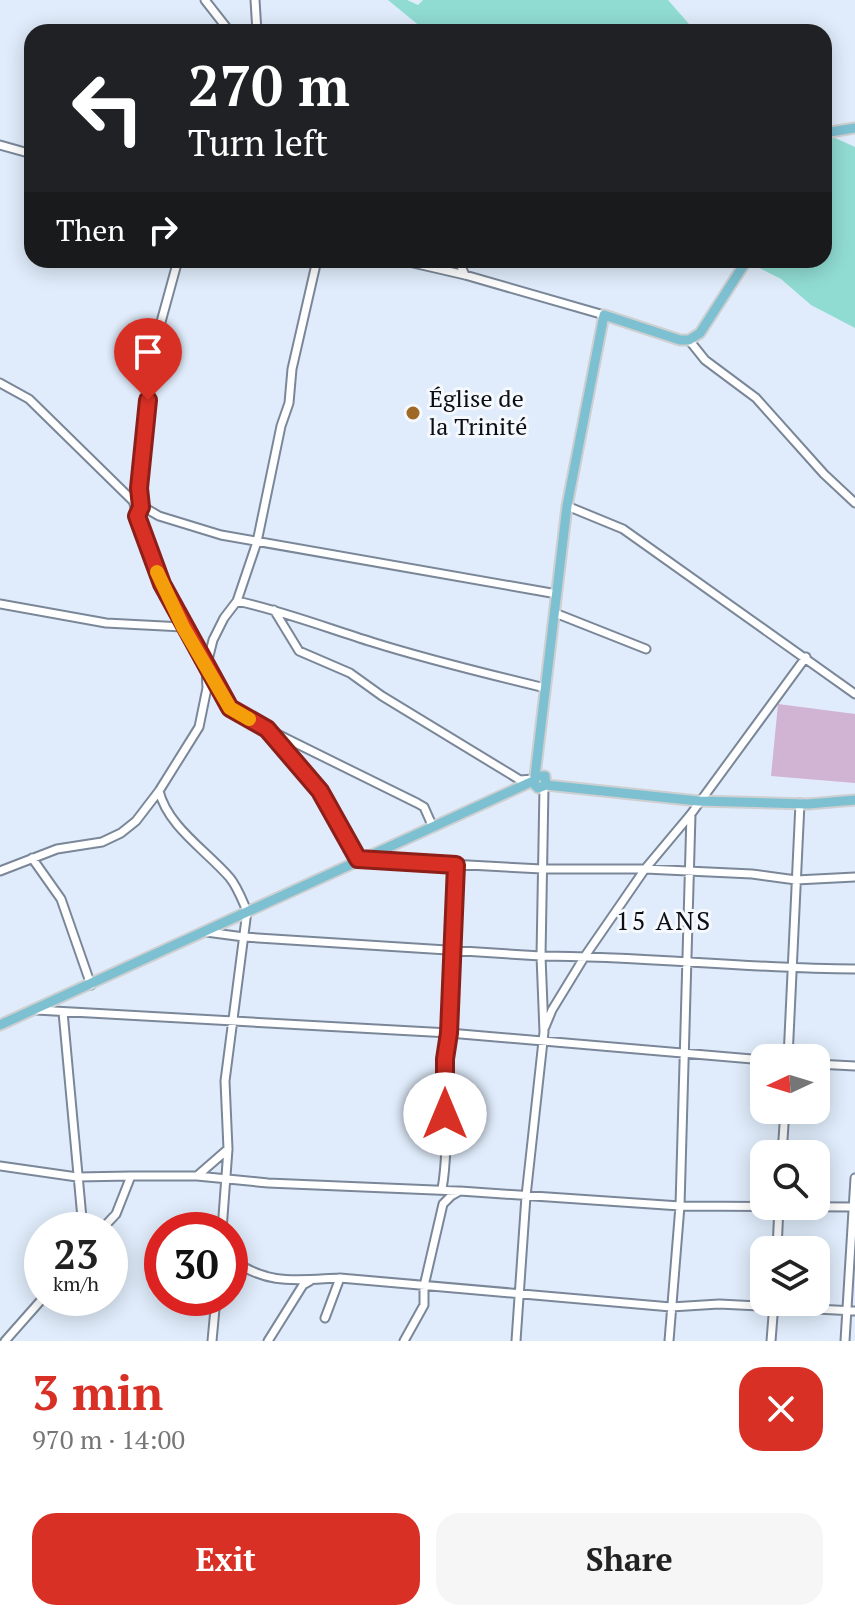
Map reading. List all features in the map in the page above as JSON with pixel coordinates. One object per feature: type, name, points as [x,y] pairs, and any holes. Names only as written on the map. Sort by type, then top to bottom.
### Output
[{"type":"main road","points":[[832,132],[855,128]]},
{"type":"main road","points":[[534,779],[567,506],[604,315],[669,338],[689,340],[700,333],[742,268]]},
{"type":"main road","points":[[0,1025],[545,776],[545,786],[698,801],[800,803],[855,800]]},
{"type":"street","points":[[205,0],[224,24]]},
{"type":"street","points":[[255,0],[256,24]]},
{"type":"street","points":[[0,145],[24,152]]},
{"type":"street","points":[[137,516],[141,507],[139,488],[152,360],[176,268]]},
{"type":"street","points":[[0,871],[57,849],[102,842],[121,833],[136,821],[159,791],[199,727],[207,688],[206,668],[213,640],[237,601],[257,542],[281,426],[289,403],[292,369],[315,268]]},
{"type":"street","points":[[435,268],[604,315]]},
{"type":"street","points":[[462,268],[465,275]]},
{"type":"street","points":[[689,340],[705,360],[756,398],[824,474],[855,503]]},
{"type":"street","points":[[0,383],[29,399],[133,501],[185,525],[257,542],[557,594]]},
{"type":"street","points":[[133,501],[162,584],[230,708],[424,807],[432,825]]},
{"type":"street","points":[[567,506],[623,529],[855,694]]},
{"type":"street","points":[[237,601],[273,609],[474,672],[545,688]]},
{"type":"street","points":[[0,604],[106,623],[183,627]]},
{"type":"street","points":[[273,609],[299,651],[350,673],[382,696],[520,780],[534,779]]},
{"type":"street","points":[[555,613],[646,649]]},
{"type":"street","points":[[543,1036],[552,1010],[645,869],[691,814],[806,657]]},
{"type":"street","points":[[267,729],[320,791],[358,859],[542,869],[645,869],[752,874],[796,880],[855,877]]},
{"type":"street","points":[[516,1341],[526,1196],[543,1036],[541,956],[545,786]]},
{"type":"street","points":[[159,791],[163,805],[189,837],[229,877],[247,911],[225,1081],[228,1149],[224,1212]]},
{"type":"street","points":[[789,1044],[800,803]]},
{"type":"street","points":[[669,1341],[680,1206],[691,814]]},
{"type":"street","points":[[32,858],[61,899],[91,985]]},
{"type":"street","points":[[442,1189],[445,1169],[445,1059],[449,1033],[456,865]]},
{"type":"street","points":[[204,932],[541,956],[688,961],[793,969],[855,969]]},
{"type":"street","points":[[36,1010],[543,1036],[750,1059]]},
{"type":"street","points":[[63,1012],[81,1212]]},
{"type":"street","points":[[830,1065],[855,1066]]},
{"type":"street","points":[[197,1176],[228,1149]]},
{"type":"street","points":[[0,1166],[77,1177],[197,1176],[268,1183],[425,1191],[442,1189],[680,1206],[750,1206]]},
{"type":"street","points":[[117,1212],[131,1176]]},
{"type":"street","points":[[845,1341],[851,1310],[855,1178]]},
{"type":"street","points":[[404,1341],[424,1305],[424,1286],[443,1204],[460,1191]]},
{"type":"street","points":[[830,1207],[854,1207]]},
{"type":"street","points":[[248,1269],[260,1277],[290,1281],[340,1278],[671,1307],[750,1304]]},
{"type":"street","points":[[325,1318],[340,1278]]},
{"type":"street","points":[[268,1341],[303,1285],[313,1280]]},
{"type":"street","points":[[830,1308],[851,1310]]},
{"type":"street","points":[[5,1341],[27,1316]]},
{"type":"street","points":[[212,1341],[214,1316]]},
{"type":"street","points":[[771,1341],[773,1316]]},
{"type":"shaded area","points":[[388,0],[407,0],[418,5],[423,0],[668,0],[689,24],[417,24]]},
{"type":"shaded area","points":[[832,137],[855,147],[855,328],[811,305],[781,279],[760,268],[832,268]]},
{"type":"shaded area","points":[[778,704],[855,714],[855,783],[771,776]]},
{"type":"slow traffic","points":[[157,572],[183,627],[230,708],[249,719]]},
{"type":"place","name":"Église de la Trinité","points":[[413,413]]},
{"type":"district","name":"15 ANS","points":[[664,921]]},
{"type":"route","points":[[148,400],[139,488],[141,507],[137,516],[162,584],[230,708],[267,729],[320,791],[358,859],[456,865],[449,1033],[445,1059],[445,1114]]}]
